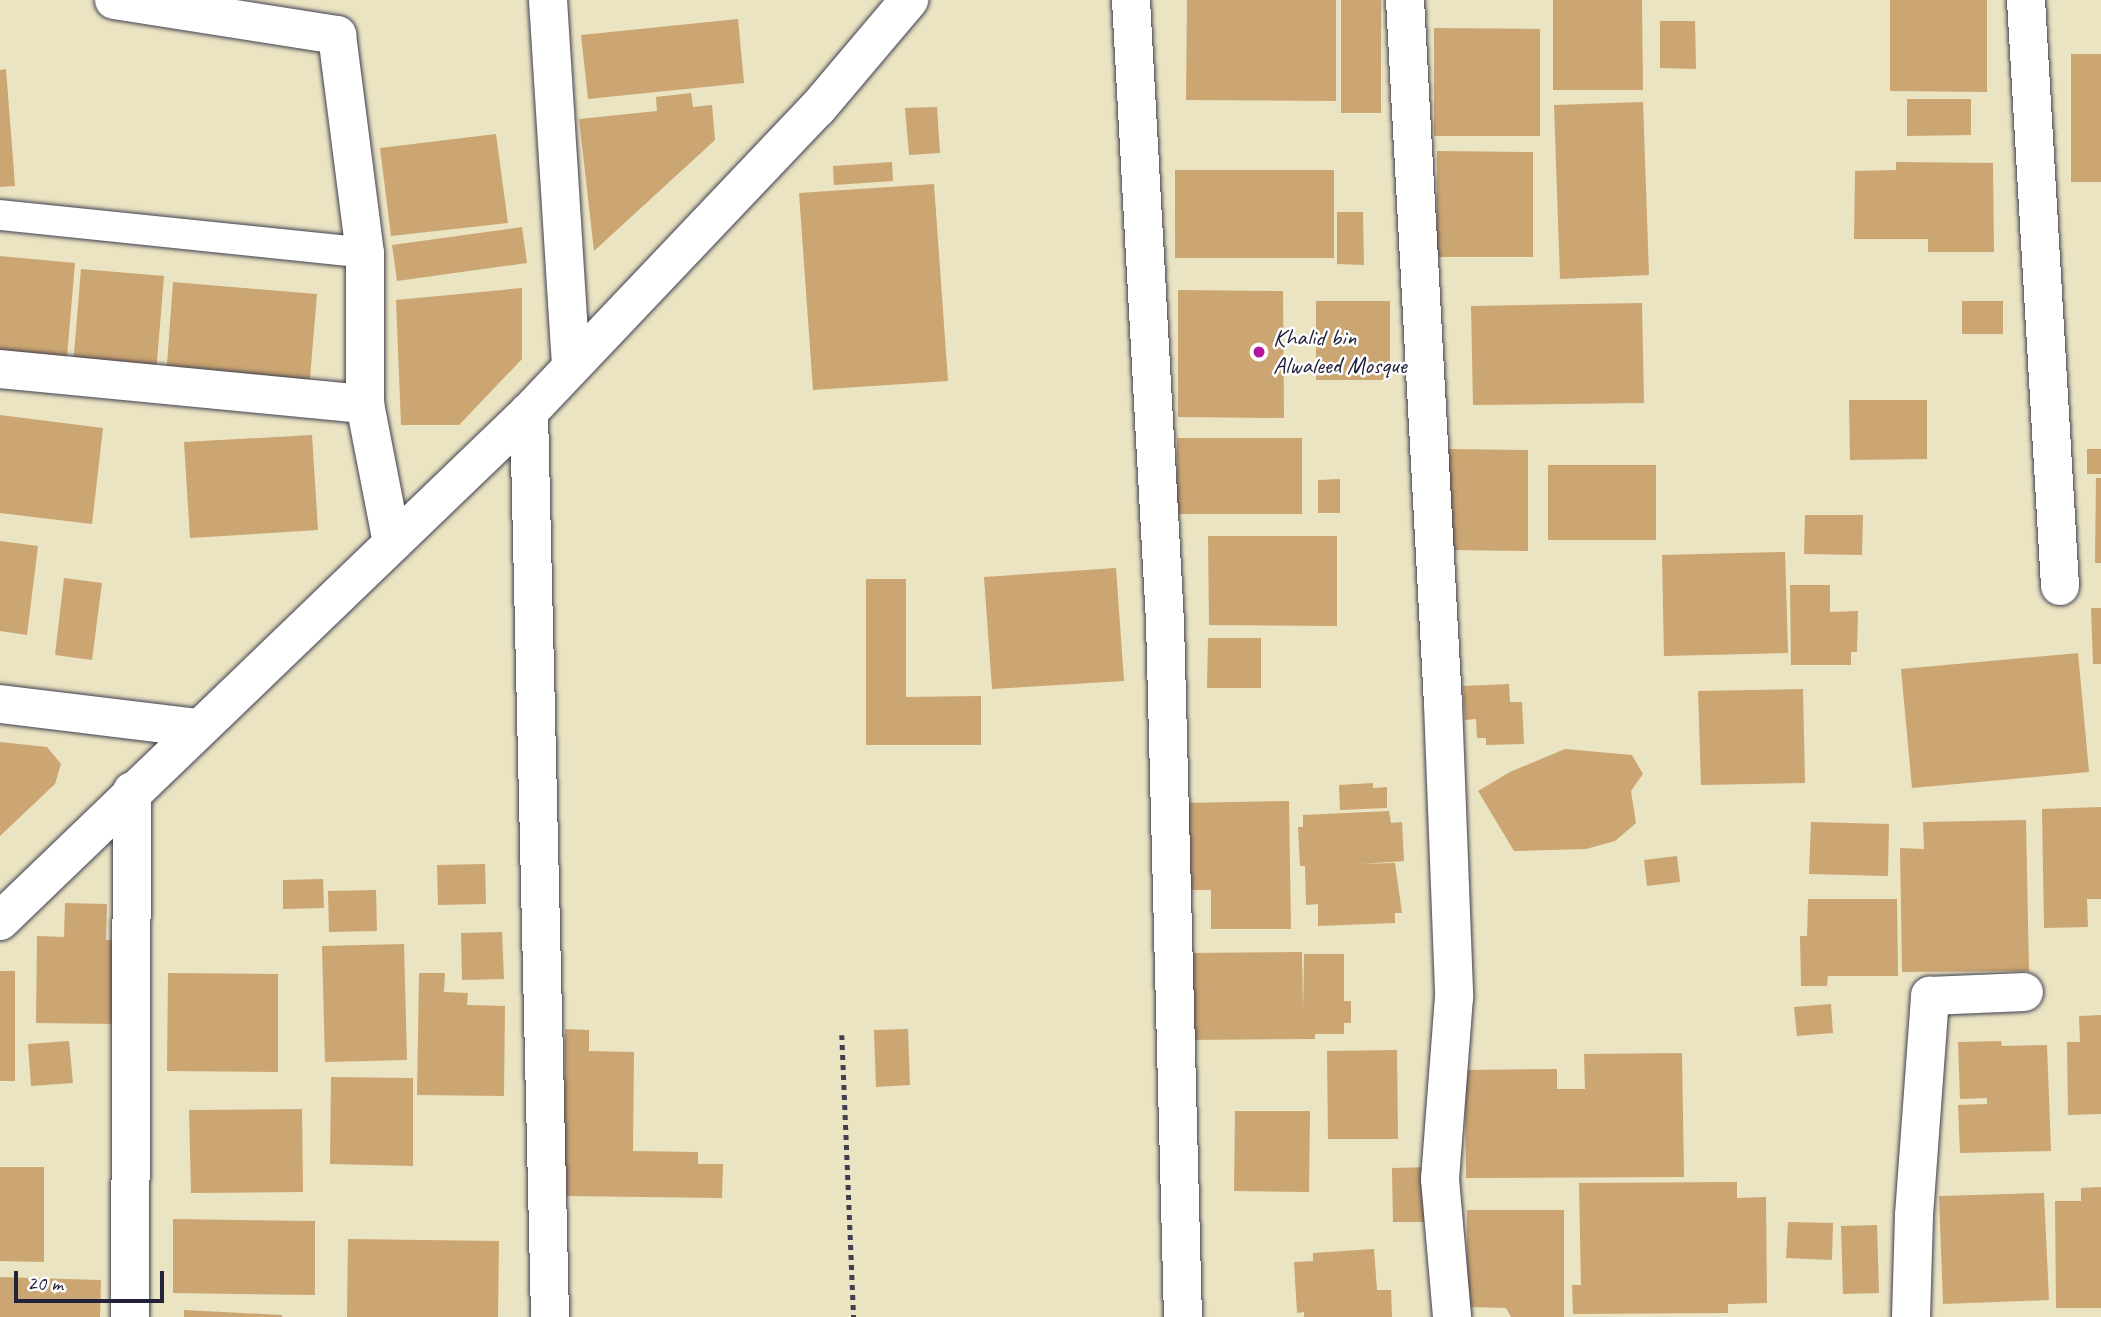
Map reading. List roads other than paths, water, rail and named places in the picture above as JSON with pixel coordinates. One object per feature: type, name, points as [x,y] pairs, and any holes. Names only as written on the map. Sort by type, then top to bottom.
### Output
[{"type":"street","points":[[114,0],[337,35],[365,253],[365,404],[392,543]]},
{"type":"street","points":[[548,0],[570,365]]},
{"type":"street","points":[[0,921],[132,791],[529,412],[570,365],[817,109],[909,0]]},
{"type":"street","points":[[1131,0],[1165,622],[1183,1317]]},
{"type":"street","points":[[1405,0],[1443,705],[1454,998],[1440,1180],[1451,1317]]},
{"type":"street","points":[[2026,0],[2060,586]]},
{"type":"street","points":[[0,369],[365,404]]},
{"type":"street","points":[[529,412],[550,1317]]},
{"type":"street","points":[[0,704],[199,728]]},
{"type":"street","points":[[130,1317],[132,791]]},
{"type":"street","points":[[1911,1317],[1914,1214],[1930,996],[2024,992]]},
{"type":"lane","points":[[0,215],[365,253]]},
{"type":"place","name":"Khalid bin Alwaleed Mosque","points":[[1259,352]]}]
